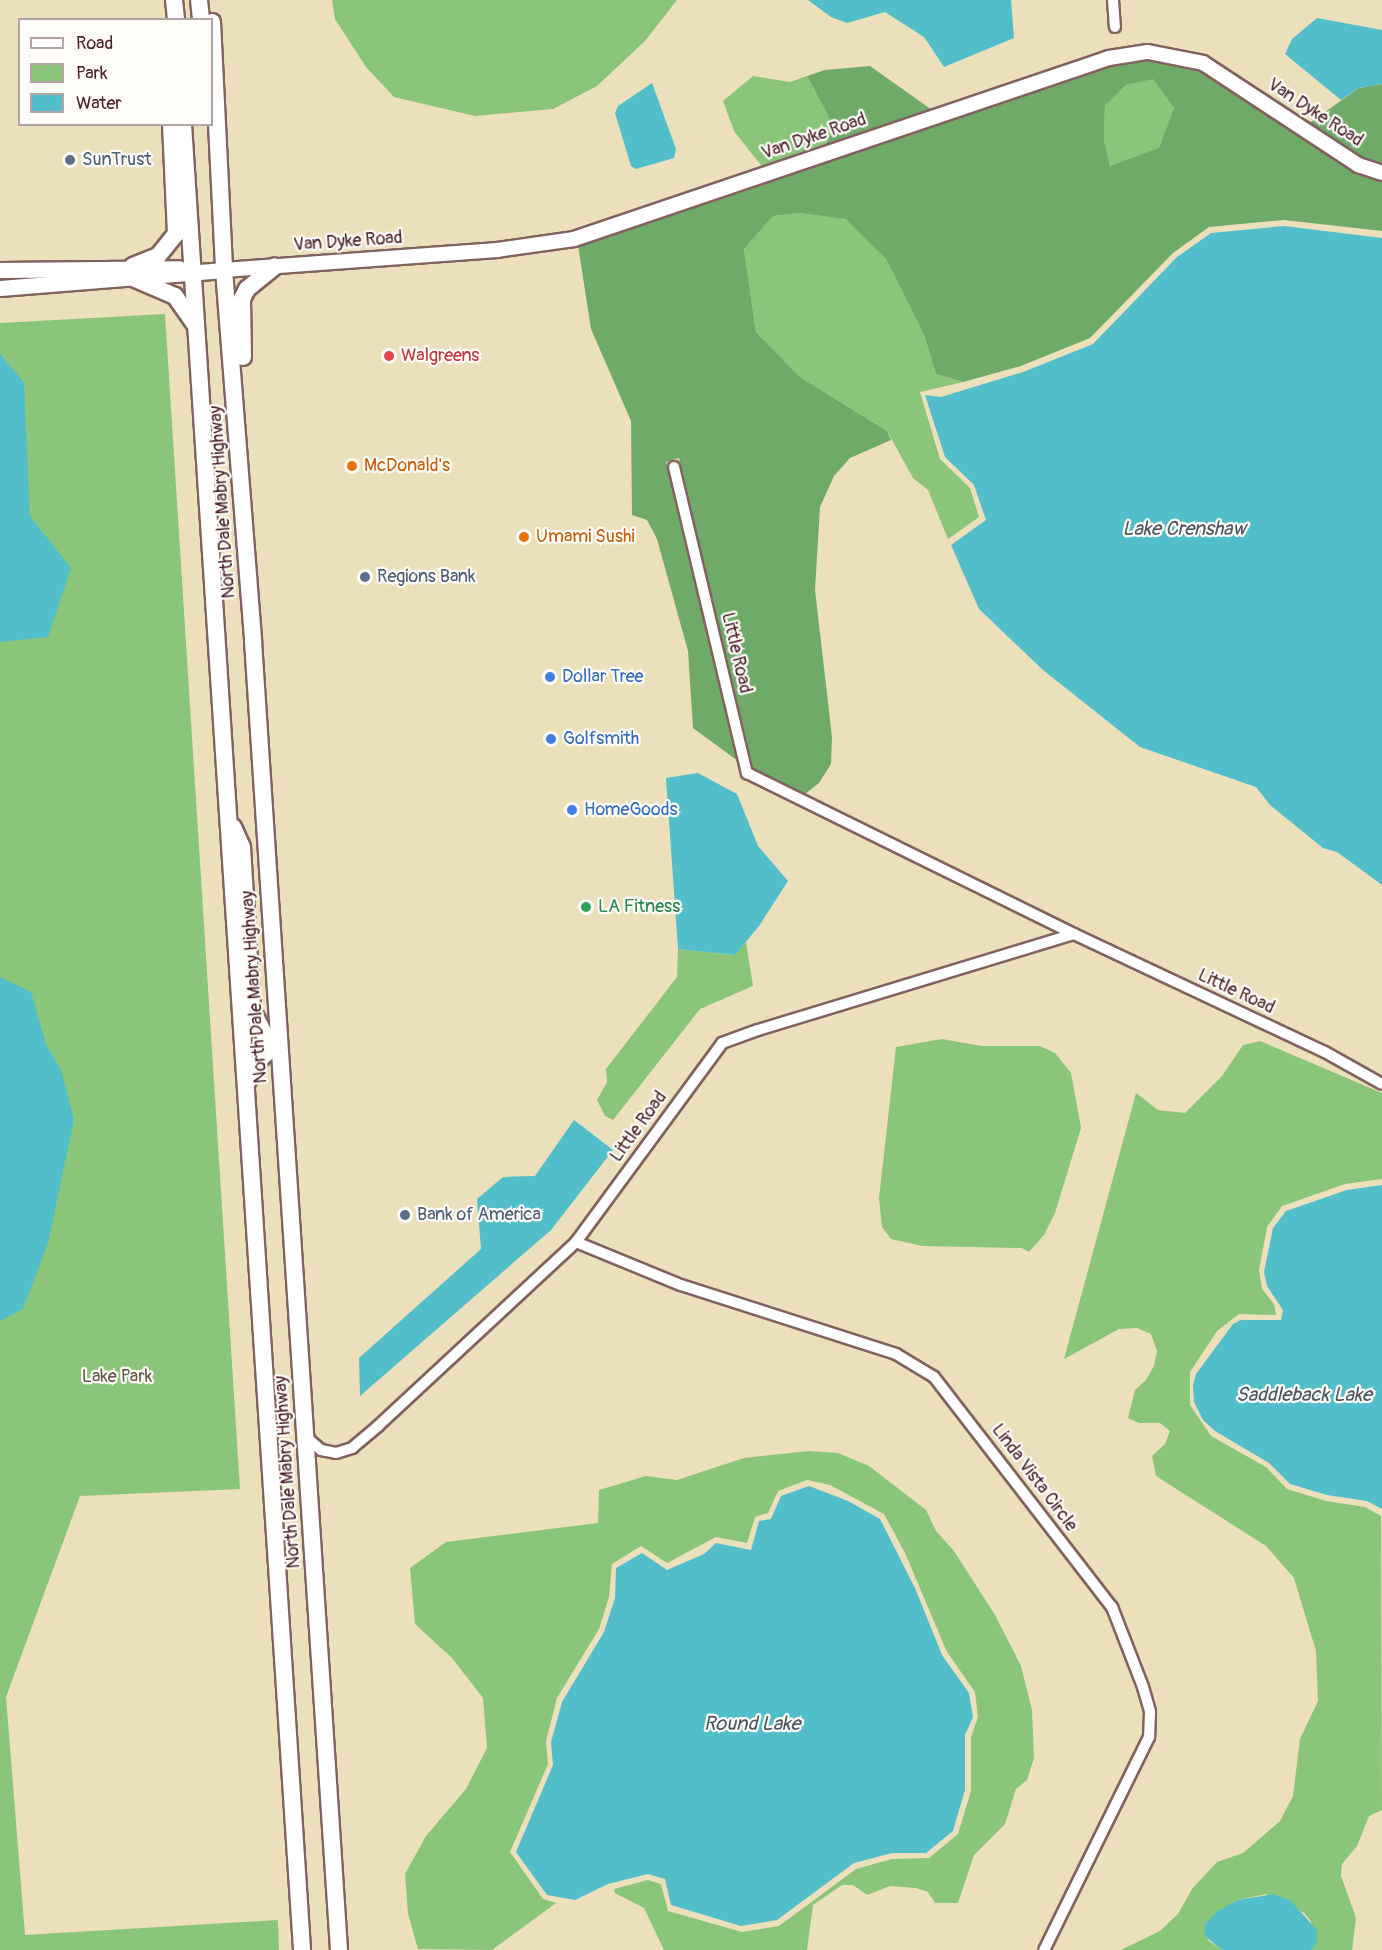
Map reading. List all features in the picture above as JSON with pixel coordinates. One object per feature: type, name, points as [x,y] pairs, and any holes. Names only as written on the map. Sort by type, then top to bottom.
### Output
[{"type":"main road","points":[[169,18],[172,0]]},
{"type":"main road","points":[[172,0],[176,18]]},
{"type":"main road","points":[[199,0],[201,18]]},
{"type":"main road","name":"North Dale Mabry Highway","points":[[210,0],[211,18]]},
{"type":"main road","name":"North Dale Mabry Highway","points":[[213,86],[339,1950]]},
{"type":"main road","points":[[171,126],[176,234],[158,256],[134,272],[175,296],[197,329]]},
{"type":"main road","name":"North Dale Mabry Highway","points":[[183,126],[302,1950]]},
{"type":"main road","points":[[275,266],[247,289],[240,313],[279,870],[284,994],[277,1025]]},
{"type":"main road","name":"Van Dyke Road","points":[[0,270],[194,272],[224,270]]},
{"type":"main road","name":"Van Dyke Road","points":[[0,288],[134,272]]},
{"type":"main road","points":[[228,817],[242,847],[252,1010],[266,1037],[278,1043],[261,1058],[246,1084]]},
{"type":"street","points":[[1113,0],[1115,27]]},
{"type":"street","name":"Van Dyke Road","points":[[224,270],[497,250],[574,239],[1109,58],[1148,51],[1203,63],[1358,165],[1382,173]]},
{"type":"street","name":"Little Road","points":[[674,467],[747,773],[1074,933],[1325,1052],[1382,1084]]},
{"type":"street","name":"Little Road","points":[[306,1437],[321,1450],[336,1453],[352,1448],[576,1242],[722,1043],[1074,933]]},
{"type":"street","name":"Linda Vista Circle","points":[[576,1242],[686,1287],[896,1354],[934,1377],[1112,1607],[1143,1687],[1150,1712],[1149,1737],[1044,1950]]},
{"type":"green space","points":[[332,0],[677,0],[645,41],[597,86],[553,109],[475,116],[394,97],[366,67],[335,19]]},
{"type":"green space","points":[[1148,59],[1201,70],[1355,171],[1382,181],[1382,231],[1284,220],[1209,227],[1173,253],[1090,338],[1021,366],[963,382],[936,374],[924,335],[886,259],[846,219],[800,213],[773,216],[744,249],[756,332],[800,377],[887,431],[891,440],[850,458],[834,476],[820,507],[815,590],[832,737],[831,764],[819,783],[805,794],[753,768],[679,458],[666,462],[738,761],[693,728],[688,651],[657,539],[647,520],[632,515],[631,421],[591,329],[578,245],[1111,65]],"holes":[[[1153,79],[1174,108],[1159,148],[1110,166],[1104,140],[1105,105],[1126,85]]]},
{"type":"green space","points":[[870,66],[932,110],[824,147],[834,127],[807,76],[825,70]]},
{"type":"green space","points":[[753,76],[790,82],[807,76],[834,127],[824,147],[765,167],[760,164],[734,131],[723,101]]},
{"type":"green space","points":[[1153,78],[1174,108],[1159,149],[1110,166],[1104,140],[1105,104],[1126,85]]},
{"type":"green space","points":[[1382,84],[1382,166],[1361,158],[1308,124],[1359,88]]},
{"type":"green space","points":[[800,213],[846,218],[886,259],[924,335],[936,374],[963,382],[920,392],[940,459],[970,488],[979,517],[948,539],[928,490],[913,478],[887,431],[800,377],[756,332],[744,249],[773,216]]},
{"type":"green space","name":"Lake Park","points":[[165,314],[240,1489],[80,1496],[6,1697],[25,1935],[278,1920],[279,1950],[0,1950],[0,323]]},
{"type":"green space","points":[[746,942],[753,986],[700,1009],[613,1120],[605,1116],[597,1100],[607,1082],[606,1069],[677,977],[678,949],[734,955]]},
{"type":"green space","points":[[942,1039],[981,1046],[1040,1046],[1055,1053],[1071,1073],[1081,1128],[1055,1213],[1044,1235],[1029,1252],[1022,1248],[922,1246],[891,1239],[882,1227],[879,1198],[896,1047]]},
{"type":"green space","points":[[1260,1041],[1382,1093],[1382,1179],[1345,1184],[1282,1206],[1267,1227],[1259,1270],[1262,1289],[1274,1304],[1276,1315],[1239,1314],[1217,1331],[1190,1372],[1190,1405],[1211,1436],[1266,1467],[1287,1489],[1326,1501],[1365,1507],[1381,1516],[1382,1810],[1369,1816],[1357,1846],[1342,1864],[1341,1876],[1356,1918],[1352,1950],[1311,1950],[1317,1938],[1310,1920],[1304,1913],[1266,1894],[1238,1900],[1205,1924],[1208,1940],[1222,1950],[1121,1950],[1160,1931],[1178,1914],[1192,1889],[1217,1862],[1243,1853],[1280,1821],[1293,1796],[1300,1739],[1318,1701],[1316,1651],[1294,1578],[1266,1546],[1156,1476],[1152,1456],[1165,1444],[1170,1431],[1160,1423],[1139,1423],[1128,1418],[1135,1390],[1146,1380],[1154,1366],[1157,1351],[1151,1334],[1137,1328],[1119,1329],[1064,1359],[1136,1093],[1158,1110],[1185,1113],[1222,1076],[1243,1045]]},
{"type":"green space","points":[[809,1451],[838,1453],[869,1466],[926,1510],[936,1531],[954,1551],[995,1615],[1021,1666],[1032,1710],[1034,1758],[1027,1780],[1016,1789],[1005,1824],[974,1855],[958,1903],[935,1903],[928,1892],[916,1888],[890,1886],[867,1895],[853,1885],[842,1885],[813,1905],[807,1950],[664,1950],[644,1908],[615,1893],[614,1889],[648,1880],[661,1884],[668,1911],[742,1932],[779,1926],[856,1869],[892,1859],[929,1858],[958,1834],[971,1791],[971,1737],[978,1717],[975,1692],[947,1652],[905,1553],[884,1514],[830,1485],[807,1480],[778,1491],[768,1513],[755,1517],[747,1543],[716,1537],[667,1563],[641,1546],[612,1564],[609,1597],[599,1629],[557,1698],[546,1741],[548,1764],[510,1852],[543,1899],[556,1903],[492,1950],[418,1949],[408,1914],[405,1874],[426,1836],[466,1789],[487,1748],[483,1698],[452,1658],[415,1624],[410,1568],[446,1542],[598,1523],[599,1490],[646,1476],[677,1480],[744,1458]]},
{"type":"water","points":[[808,0],[1011,0],[1014,38],[944,67],[924,37],[885,12],[847,23],[831,17]]},
{"type":"water","points":[[1317,18],[1382,30],[1382,84],[1359,88],[1341,100],[1285,54],[1292,39]]},
{"type":"water","points":[[652,83],[676,149],[674,158],[636,169],[631,166],[615,113],[618,106]]},
{"type":"water","name":"Lake Crenshaw","points":[[1284,226],[1382,238],[1382,885],[1337,852],[1323,848],[1270,805],[1256,787],[1140,747],[1043,670],[979,609],[951,545],[986,520],[974,485],[945,457],[925,395],[941,397],[1023,372],[1093,344],[1177,257],[1211,233]]},
{"type":"water","points":[[0,354],[24,382],[30,516],[71,568],[48,637],[0,642]]},
{"type":"water","points":[[698,773],[737,794],[758,846],[788,881],[759,926],[735,955],[678,949],[666,778]]},
{"type":"water","points":[[0,977],[31,992],[46,1044],[61,1070],[74,1120],[48,1243],[23,1309],[0,1321]]},
{"type":"water","points":[[574,1120],[613,1150],[551,1230],[360,1396],[359,1358],[481,1249],[477,1199],[503,1177],[535,1176]]},
{"type":"water","name":"Saddleback Lake","points":[[1382,1185],[1382,1509],[1367,1501],[1327,1495],[1290,1484],[1269,1463],[1215,1431],[1203,1420],[1194,1402],[1193,1385],[1196,1374],[1233,1324],[1241,1320],[1281,1320],[1283,1310],[1267,1286],[1264,1272],[1273,1228],[1286,1211],[1347,1190]]},
{"type":"water","name":"Round Lake","points":[[809,1486],[848,1501],[880,1519],[915,1588],[942,1655],[969,1693],[973,1717],[965,1735],[965,1790],[953,1831],[926,1853],[892,1853],[854,1863],[777,1920],[741,1926],[671,1905],[665,1879],[648,1874],[608,1884],[575,1900],[547,1895],[516,1852],[553,1765],[551,1742],[562,1702],[604,1632],[615,1598],[616,1568],[642,1553],[667,1570],[704,1554],[716,1543],[751,1550],[759,1521],[771,1519],[781,1496]]},
{"type":"water","points":[[1273,1894],[1290,1900],[1317,1930],[1317,1942],[1311,1950],[1222,1950],[1205,1936],[1205,1924],[1219,1910],[1238,1900]]},
{"type":"place","name":"SunTrust","points":[[70,160]]},
{"type":"place","name":"Walgreens","points":[[389,356]]},
{"type":"place","name":"McDonald's","points":[[352,466]]},
{"type":"place","name":"Umami Sushi","points":[[524,537]]},
{"type":"place","name":"Regions Bank","points":[[365,577]]},
{"type":"place","name":"Dollar Tree","points":[[550,677]]},
{"type":"place","name":"Golfsmith","points":[[551,739]]},
{"type":"place","name":"HomeGoods","points":[[572,810]]},
{"type":"place","name":"LA Fitness","points":[[586,907]]},
{"type":"place","name":"Bank of America","points":[[405,1215]]}]
